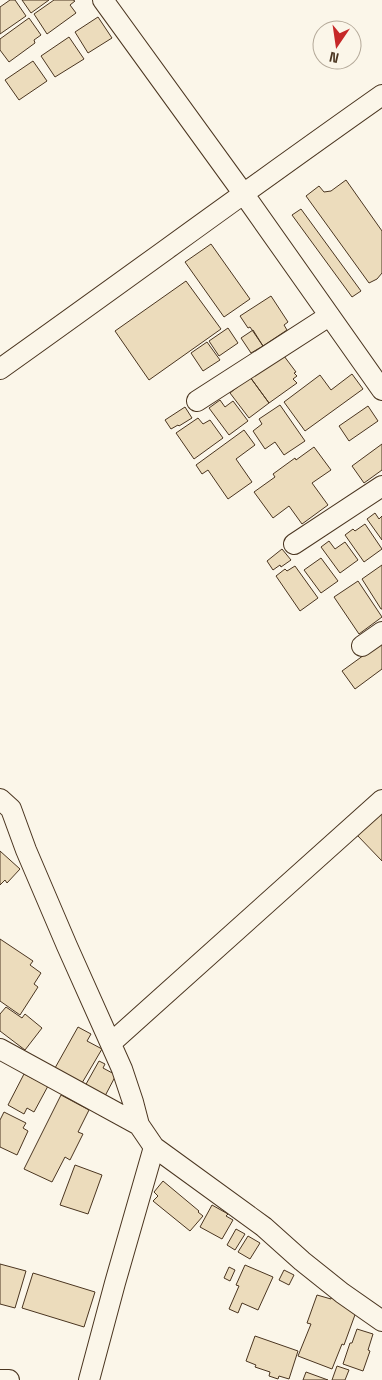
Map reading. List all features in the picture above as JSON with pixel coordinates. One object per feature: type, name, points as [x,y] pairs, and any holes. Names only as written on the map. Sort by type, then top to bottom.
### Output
[{"type":"street","points":[[103,0],[382,390]]},
{"type":"street","points":[[0,369],[382,95]]},
{"type":"street","points":[[197,401],[329,316]]},
{"type":"street","points":[[294,544],[382,486]]},
{"type":"street","points":[[362,646],[382,632]]},
{"type":"street","points":[[0,799],[11,809],[26,850],[126,1080],[138,1125],[154,1147],[264,1227],[302,1262],[382,1321]]},
{"type":"street","points":[[111,1043],[382,800]]},
{"type":"street","points":[[0,1049],[138,1125]]},
{"type":"street","points":[[89,1380],[154,1147]]},
{"type":"street","points":[[1,1380],[9,1380]]},
{"type":"building","points":[[10,0],[15,0],[26,16],[0,34],[0,7]]},
{"type":"building","points":[[22,0],[49,0],[31,13]]},
{"type":"building","points":[[54,0],[75,1],[70,5],[76,13],[47,34],[34,14]]},
{"type":"building","points":[[98,17],[112,38],[88,53],[75,32]]},
{"type":"building","points":[[29,18],[41,35],[34,40],[35,43],[9,62],[0,50],[0,39]]},
{"type":"building","points":[[69,37],[84,59],[55,77],[41,56]]},
{"type":"building","points":[[33,61],[47,81],[19,100],[5,80]]},
{"type":"building","points":[[346,180],[382,231],[382,273],[377,279],[369,283],[306,196],[319,186],[324,192],[331,191]]},
{"type":"building","points":[[301,209],[361,291],[352,297],[292,215]]},
{"type":"building","points":[[211,244],[250,299],[224,317],[185,262]]},
{"type":"building","points":[[186,281],[221,329],[149,380],[115,331]]},
{"type":"building","points":[[271,296],[288,322],[284,325],[287,330],[263,346],[240,316]]},
{"type":"building","points":[[228,328],[238,343],[219,356],[209,341]]},
{"type":"building","points":[[253,330],[263,346],[251,353],[241,338]]},
{"type":"building","points":[[207,342],[220,360],[203,371],[191,353]]},
{"type":"building","points":[[284,356],[296,372],[294,373],[297,376],[293,379],[297,383],[269,403],[250,377]]},
{"type":"building","points":[[352,374],[363,389],[305,431],[284,402],[320,375],[331,390]]},
{"type":"building","points":[[250,377],[269,403],[249,418],[230,393]]},
{"type":"building","points":[[220,400],[225,407],[233,401],[248,421],[229,435],[209,408]]},
{"type":"building","points":[[280,405],[305,441],[284,455],[275,442],[265,449],[253,431],[262,424],[259,419]]},
{"type":"building","points":[[368,406],[378,421],[349,441],[339,426]]},
{"type":"building","points":[[185,407],[192,418],[171,429],[165,420]]},
{"type":"building","points":[[198,418],[203,424],[210,420],[223,438],[194,459],[176,433]]},
{"type":"building","points":[[244,430],[255,445],[236,459],[252,482],[228,499],[208,470],[202,474],[196,465]]},
{"type":"building","points":[[382,444],[382,470],[364,483],[352,466]]},
{"type":"building","points":[[314,447],[331,470],[312,483],[328,505],[302,524],[289,506],[273,518],[254,492],[275,477],[273,474]]},
{"type":"building","points":[[375,513],[379,519],[382,516],[382,540],[367,519]]},
{"type":"building","points":[[365,524],[382,549],[364,562],[345,535]]},
{"type":"building","points":[[329,541],[335,549],[345,542],[358,560],[340,573],[321,547]]},
{"type":"building","points":[[282,549],[291,560],[273,570],[267,561]]},
{"type":"building","points":[[321,558],[338,581],[321,593],[304,570]]},
{"type":"building","points":[[382,565],[382,609],[381,609],[362,579]]},
{"type":"building","points":[[295,566],[318,598],[300,611],[276,576],[285,569],[287,571]]},
{"type":"building","points":[[358,581],[382,617],[359,634],[334,597]]},
{"type":"building","points":[[382,642],[382,669],[355,689],[342,671]]},
{"type":"building","points":[[382,811],[382,861],[357,835]]},
{"type":"building","points":[[0,851],[20,869],[7,883],[5,880],[0,885]]},
{"type":"building","points":[[0,939],[33,961],[30,965],[41,973],[34,984],[38,987],[20,1015],[0,1001]]},
{"type":"building","points":[[6,1007],[22,1018],[25,1014],[42,1028],[25,1050],[0,1031],[0,1014]]},
{"type":"building","points":[[78,1027],[91,1034],[87,1041],[102,1049],[82,1083],[55,1068]]},
{"type":"building","points":[[99,1061],[105,1064],[103,1068],[116,1075],[105,1096],[85,1086]]},
{"type":"building","points":[[24,1074],[48,1086],[34,1112],[27,1108],[24,1114],[8,1105]]},
{"type":"building","points":[[61,1095],[89,1110],[78,1132],[83,1134],[70,1160],[65,1157],[52,1182],[24,1169]]},
{"type":"building","points":[[4,1112],[26,1123],[23,1128],[28,1131],[17,1155],[0,1147],[0,1120]]},
{"type":"building","points":[[75,1165],[102,1175],[88,1214],[60,1205]]},
{"type":"building","points":[[163,1181],[203,1216],[190,1231],[153,1201],[158,1196],[154,1192]]},
{"type":"building","points":[[212,1205],[228,1214],[226,1216],[233,1220],[222,1239],[200,1227]]},
{"type":"building","points":[[236,1229],[245,1234],[235,1250],[227,1245]]},
{"type":"building","points":[[248,1236],[260,1243],[250,1259],[238,1252]]},
{"type":"building","points":[[0,1264],[26,1271],[15,1308],[0,1304]]},
{"type":"building","points":[[245,1265],[273,1277],[258,1310],[242,1303],[238,1313],[229,1309],[239,1286],[236,1285]]},
{"type":"building","points":[[229,1267],[235,1270],[230,1281],[224,1278]]},
{"type":"building","points":[[284,1270],[294,1275],[289,1285],[279,1280]]},
{"type":"building","points":[[33,1273],[95,1292],[84,1327],[22,1308]]},
{"type":"building","points":[[317,1295],[331,1299],[332,1295],[356,1312],[344,1345],[342,1344],[332,1369],[298,1356],[311,1324],[307,1323]]},
{"type":"building","points":[[357,1329],[373,1334],[368,1350],[370,1351],[363,1371],[343,1364]]},
{"type":"building","points":[[255,1336],[298,1351],[289,1379],[279,1376],[278,1379],[269,1376],[270,1372],[255,1367],[256,1365],[246,1361]]},
{"type":"building","points":[[337,1366],[349,1370],[345,1380],[332,1380]]},
{"type":"building","points":[[306,1372],[328,1380],[303,1380]]}]
